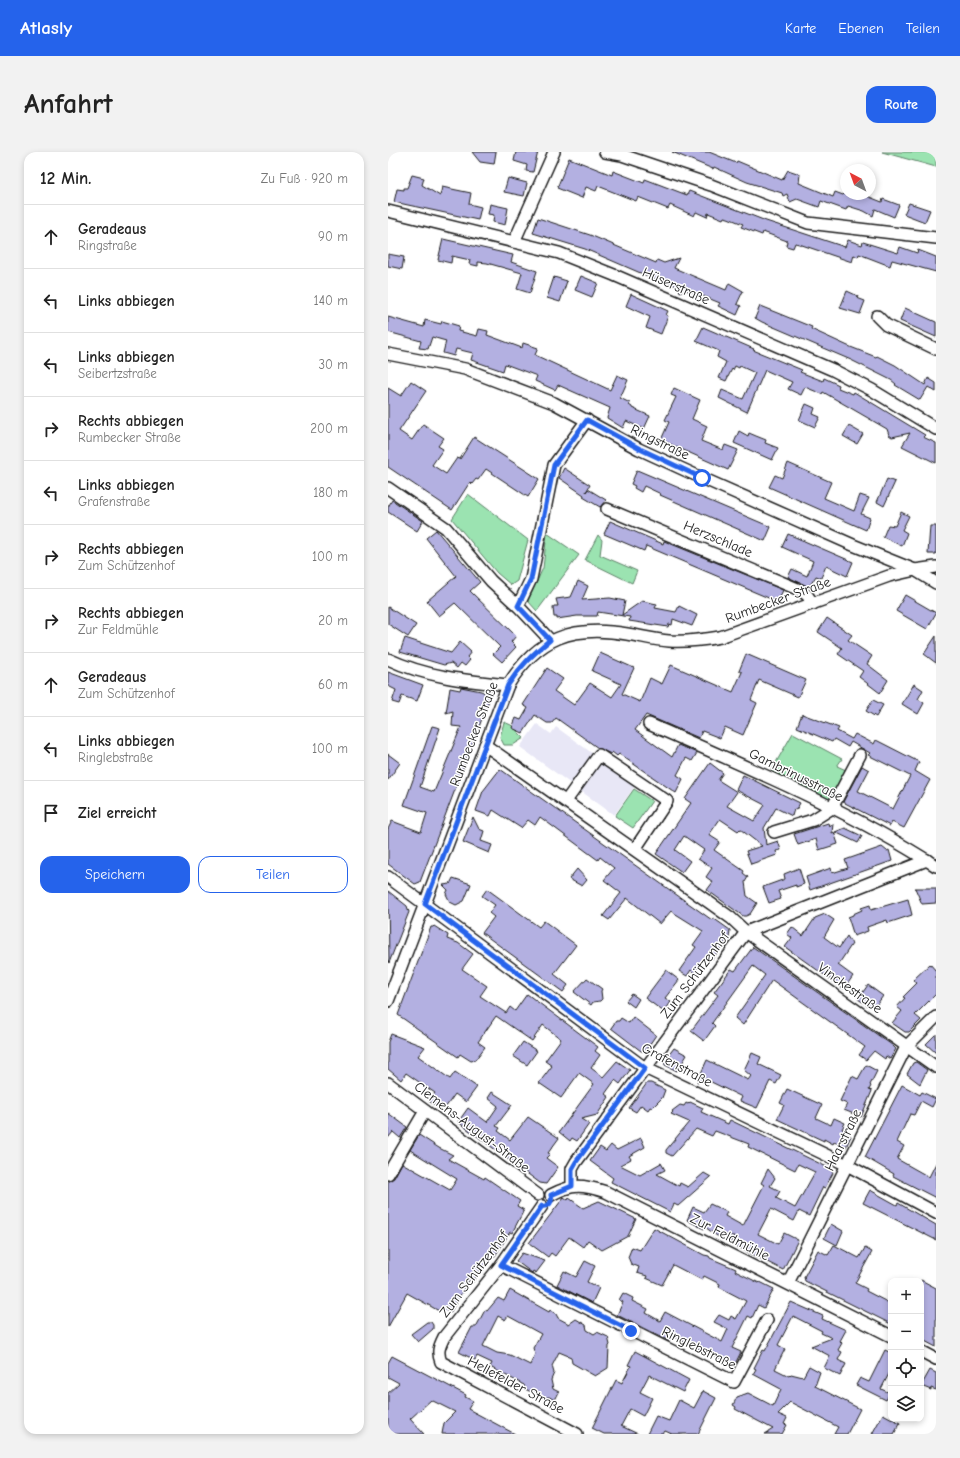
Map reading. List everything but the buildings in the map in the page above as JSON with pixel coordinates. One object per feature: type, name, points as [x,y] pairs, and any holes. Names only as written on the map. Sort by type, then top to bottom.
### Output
[{"type":"street","points":[[514,242],[554,152]]},
{"type":"street","points":[[604,152],[622,155],[711,185],[808,223],[936,238]]},
{"type":"street","name":"Hüserstraße","points":[[388,211],[559,253],[614,275],[833,370],[872,390],[936,429]]},
{"type":"street","points":[[877,316],[886,325],[936,349]]},
{"type":"street","name":"Ringstraße","points":[[388,354],[465,369],[554,402],[640,449],[853,545],[915,570],[936,583]]},
{"type":"street","points":[[518,606],[531,579],[554,465],[587,420]]},
{"type":"street","points":[[388,488],[446,528],[491,581],[518,606],[550,640]]},
{"type":"street","name":"Herzschlade","points":[[607,509],[800,590],[807,595],[813,604]]},
{"type":"street","name":"Rumbecker Straße","points":[[388,1001],[508,685],[517,671],[530,656],[550,640],[582,631],[603,631],[668,641],[702,641],[720,637],[889,576],[915,570],[936,568]]},
{"type":"street","points":[[388,659],[428,674],[458,680],[508,685]]},
{"type":"street","name":"Gambrinusstraße","points":[[649,724],[763,775],[832,808],[931,863]]},
{"type":"street","name":"Vinckestraße","points":[[485,745],[635,849],[731,918],[746,932],[936,1068]]},
{"type":"street","points":[[566,801],[598,755],[667,801],[635,849]]},
{"type":"street","points":[[774,832],[813,820],[832,808],[860,755]]},
{"type":"street","name":"Zum Schützenhof","points":[[572,1186],[572,1169],[576,1162],[746,932],[931,863]]},
{"type":"street","name":"Grafenstraße","points":[[388,877],[645,1068],[848,1165],[936,1213]]},
{"type":"street","name":"Haarstraße","points":[[788,1283],[906,1047],[936,1017]]},
{"type":"street","name":"Clemens-August-Straße","points":[[388,1083],[538,1195]]},
{"type":"street","points":[[388,1174],[425,1111]]},
{"type":"street","name":"Zur Feldmühle","points":[[551,1195],[572,1186],[588,1186],[606,1192],[888,1334]]},
{"type":"street","points":[[545,1191],[551,1195],[552,1200],[550,1204],[546,1206],[542,1206],[537,1201],[538,1195],[545,1191]]},
{"type":"street","name":"Zum Schützenhof","points":[[441,1362],[438,1355],[439,1347],[444,1337],[501,1265],[542,1206]]},
{"type":"street","name":"Ringlebstraße","points":[[501,1265],[734,1382],[767,1320]]},
{"type":"street","points":[[924,1353],[936,1359]]},
{"type":"street","name":"Hellefelder Straße","points":[[441,1362],[577,1434]]},
{"type":"shaded area","points":[[537,724],[551,734],[556,727],[607,764],[640,779],[614,815],[520,747]]},
{"type":"green space","points":[[882,152],[936,152],[936,167]]},
{"type":"green space","points":[[468,494],[528,540],[517,581],[511,585],[497,573],[452,519]]},
{"type":"green space","points":[[547,533],[579,555],[537,611],[528,601],[543,568]]},
{"type":"green space","points":[[598,535],[602,540],[600,555],[637,571],[632,583],[585,560]]},
{"type":"green space","points":[[504,722],[511,725],[524,738],[513,745],[504,745],[500,737]]},
{"type":"green space","points":[[793,733],[842,759],[837,766],[846,770],[830,800],[771,771]]},
{"type":"green space","points":[[634,789],[652,801],[633,828],[615,816]]},
{"type":"route","points":[[631,1331],[501,1265],[542,1206],[548,1206],[550,1204],[552,1200],[551,1195],[572,1186],[572,1169],[576,1162],[645,1068],[425,904],[508,685],[517,671],[530,656],[550,640],[518,606],[531,579],[554,465],[587,420],[640,449],[702,478]]}]
